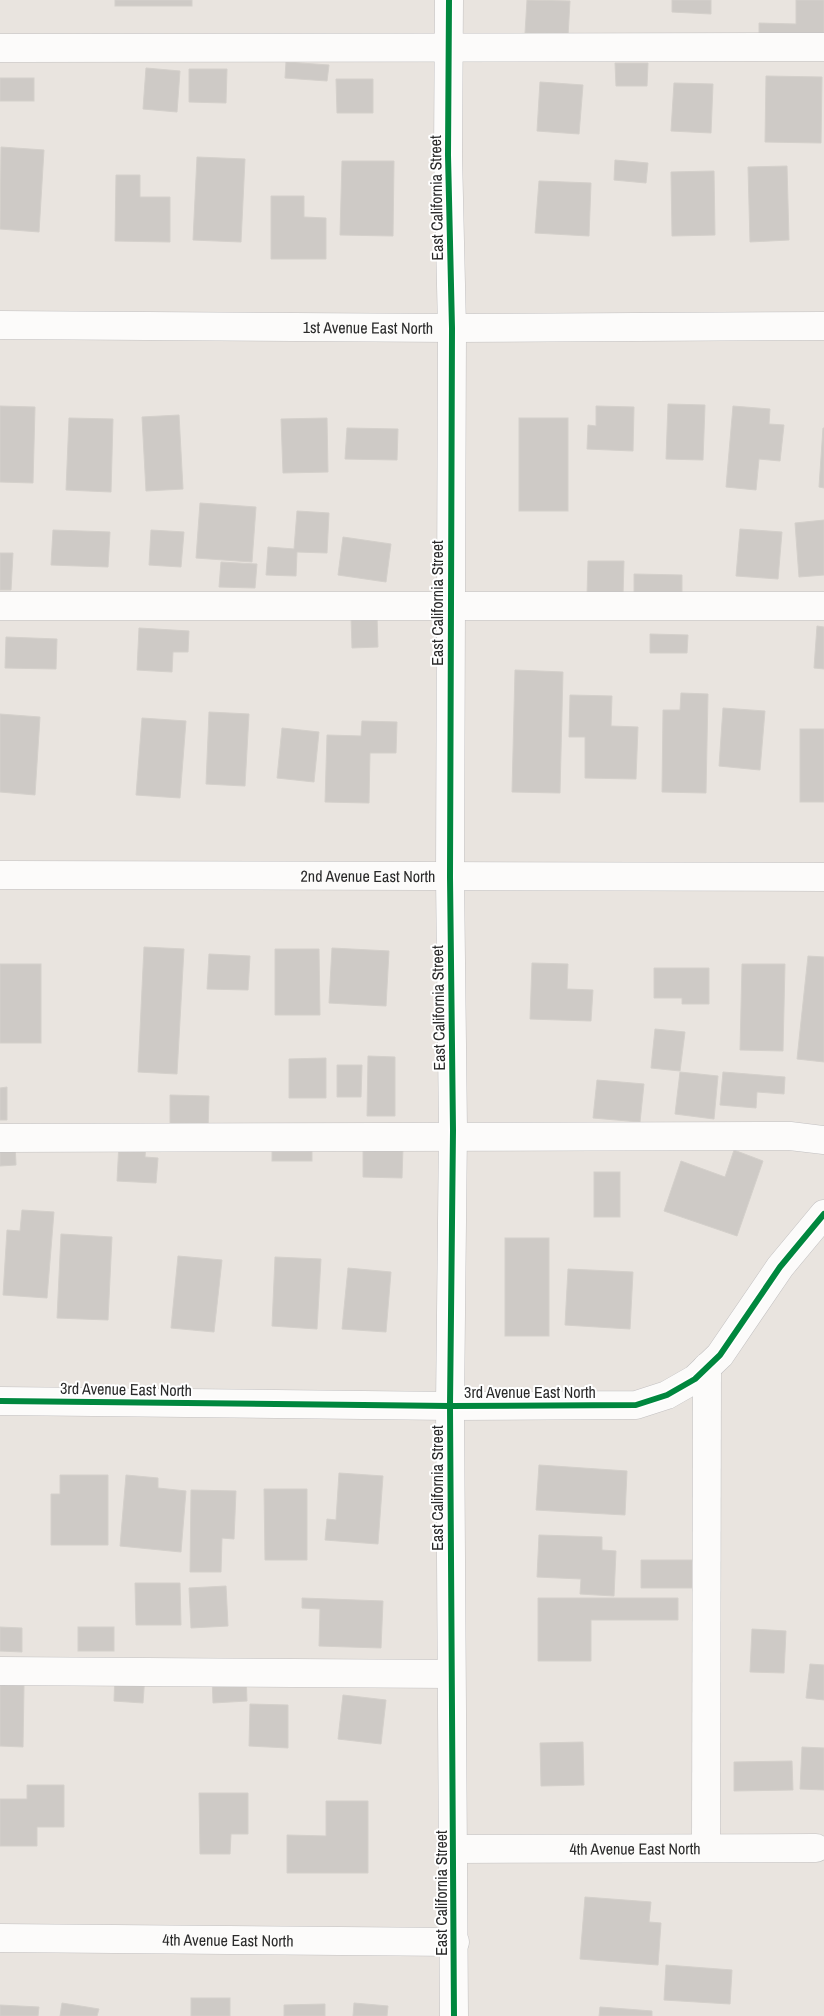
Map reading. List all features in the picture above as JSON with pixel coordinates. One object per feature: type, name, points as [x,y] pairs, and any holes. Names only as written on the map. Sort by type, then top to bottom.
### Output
[{"type":"street","name":"East California Street","points":[[449,0],[448,155],[452,328],[450,877],[453,1138],[450,1406],[455,1849],[454,2016]]},
{"type":"street","points":[[0,48],[824,47]]},
{"type":"street","name":"1st Avenue East North","points":[[0,325],[452,328],[824,326]]},
{"type":"street","points":[[0,606],[824,606]]},
{"type":"street","name":"2nd Avenue East North","points":[[0,875],[824,877]]},
{"type":"street","points":[[0,1138],[790,1136],[824,1140]]},
{"type":"street","name":"3rd Avenue East North","points":[[0,1402],[450,1406],[636,1405],[667,1395],[695,1379],[720,1355],[780,1267],[824,1214]]},
{"type":"street","points":[[706,1848],[707,1367]]},
{"type":"street","points":[[0,1672],[452,1674]]},
{"type":"street","name":"4th Avenue East North","points":[[455,1849],[816,1848]]},
{"type":"street","name":"4th Avenue East North","points":[[0,1938],[455,1942]]},
{"type":"building","points":[[115,0],[192,0],[192,6],[115,6]]},
{"type":"building","points":[[527,0],[570,1],[568,36],[525,33]]},
{"type":"building","points":[[672,0],[711,0],[711,14],[672,12]]},
{"type":"building","points":[[796,0],[824,0],[824,39],[759,37],[759,23],[796,24]]},
{"type":"building","points":[[286,62],[329,65],[327,81],[285,78]]},
{"type":"building","points":[[615,63],[648,63],[647,86],[616,86]]},
{"type":"building","points":[[146,68],[180,71],[177,112],[143,109]]},
{"type":"building","points":[[189,69],[227,69],[226,103],[189,102]]},
{"type":"building","points":[[766,76],[822,77],[821,143],[765,142]]},
{"type":"building","points":[[0,78],[34,78],[34,101],[0,101]]},
{"type":"building","points":[[336,79],[373,79],[373,113],[337,113]]},
{"type":"building","points":[[540,82],[583,85],[579,134],[537,131]]},
{"type":"building","points":[[674,83],[713,84],[711,133],[671,131]]},
{"type":"building","points":[[1,147],[44,150],[39,232],[0,229]]},
{"type":"building","points":[[197,157],[245,159],[241,242],[193,240]]},
{"type":"building","points":[[615,160],[648,163],[646,183],[614,180]]},
{"type":"building","points":[[342,161],[394,161],[393,236],[340,235]]},
{"type":"building","points":[[787,166],[789,240],[750,242],[748,167]]},
{"type":"building","points":[[714,171],[715,235],[672,236],[671,172]]},
{"type":"building","points":[[116,175],[140,175],[140,197],[170,197],[170,242],[115,241]]},
{"type":"building","points":[[539,181],[591,183],[589,236],[535,233]]},
{"type":"building","points":[[271,196],[304,196],[304,217],[326,218],[326,259],[271,259]]},
{"type":"building","points":[[668,404],[705,405],[703,460],[666,459]]},
{"type":"building","points":[[0,406],[35,407],[33,483],[0,482]]},
{"type":"building","points":[[596,406],[634,407],[633,451],[587,449],[588,425],[596,426]]},
{"type":"building","points":[[733,406],[770,409],[769,424],[784,425],[780,461],[759,459],[756,490],[726,487]]},
{"type":"building","points":[[179,415],[183,489],[146,491],[142,417]]},
{"type":"building","points":[[69,418],[113,419],[111,492],[66,490]]},
{"type":"building","points":[[327,418],[328,472],[283,473],[281,419]]},
{"type":"building","points":[[519,418],[568,418],[568,511],[519,511]]},
{"type":"building","points":[[347,428],[398,429],[397,460],[345,459]]},
{"type":"building","points":[[824,428],[824,488],[819,487]]},
{"type":"building","points":[[200,503],[256,507],[252,562],[196,558]]},
{"type":"building","points":[[297,511],[329,513],[327,553],[297,552],[296,576],[266,575],[268,547],[294,549]]},
{"type":"building","points":[[824,520],[824,575],[799,577],[795,523]]},
{"type":"building","points":[[740,529],[782,532],[778,579],[736,576]]},
{"type":"building","points":[[53,530],[110,532],[108,567],[51,565]]},
{"type":"building","points":[[151,530],[184,532],[181,567],[149,565]]},
{"type":"building","points":[[343,537],[391,544],[386,582],[338,575]]},
{"type":"building","points":[[0,553],[13,553],[11,590],[0,590]]},
{"type":"building","points":[[588,561],[624,561],[623,596],[587,595]]},
{"type":"building","points":[[221,562],[257,564],[255,588],[219,587]]},
{"type":"building","points":[[634,574],[682,575],[682,597],[634,596]]},
{"type":"building","points":[[377,616],[378,647],[352,648],[351,617]]},
{"type":"building","points":[[817,626],[824,627],[824,669],[814,668]]},
{"type":"building","points":[[139,628],[189,631],[188,652],[173,652],[172,672],[137,670]]},
{"type":"building","points":[[650,634],[688,635],[687,653],[650,653]]},
{"type":"building","points":[[6,637],[57,639],[56,669],[5,668]]},
{"type":"building","points":[[515,670],[563,672],[560,793],[512,792]]},
{"type":"building","points":[[681,693],[708,694],[706,793],[662,792],[663,710],[680,710]]},
{"type":"building","points":[[570,695],[612,696],[611,726],[638,727],[636,779],[585,778],[585,737],[569,737]]},
{"type":"building","points":[[723,708],[765,711],[760,770],[719,766]]},
{"type":"building","points":[[209,712],[249,714],[245,786],[206,784]]},
{"type":"building","points":[[0,714],[40,717],[35,795],[0,792]]},
{"type":"building","points":[[142,718],[186,721],[180,798],[136,795]]},
{"type":"building","points":[[362,721],[397,722],[396,753],[370,753],[369,803],[325,802],[327,735],[361,736]]},
{"type":"building","points":[[282,728],[319,732],[314,782],[277,778]]},
{"type":"building","points":[[800,729],[824,729],[824,802],[800,802]]},
{"type":"building","points":[[144,947],[184,949],[177,1074],[138,1072]]},
{"type":"building","points":[[332,948],[389,951],[386,1006],[329,1003]]},
{"type":"building","points":[[275,949],[319,949],[320,1015],[275,1015]]},
{"type":"building","points":[[209,954],[250,956],[248,990],[207,989]]},
{"type":"building","points":[[808,956],[824,957],[824,1062],[797,1059]]},
{"type":"building","points":[[532,963],[568,964],[567,989],[593,990],[591,1021],[530,1019]]},
{"type":"building","points":[[0,964],[41,964],[41,1043],[0,1043]]},
{"type":"building","points":[[742,964],[785,964],[783,1051],[740,1050]]},
{"type":"building","points":[[654,968],[709,968],[709,1004],[682,1004],[682,998],[654,998]]},
{"type":"building","points":[[655,1029],[685,1032],[680,1071],[651,1068]]},
{"type":"building","points":[[368,1056],[395,1057],[395,1116],[367,1116]]},
{"type":"building","points":[[326,1058],[326,1098],[289,1098],[289,1059]]},
{"type":"building","points":[[337,1065],[362,1065],[361,1097],[337,1097]]},
{"type":"building","points":[[680,1072],[718,1076],[714,1119],[675,1114]]},
{"type":"building","points":[[723,1072],[785,1077],[784,1094],[757,1092],[756,1108],[720,1105]]},
{"type":"building","points":[[597,1080],[644,1084],[640,1122],[593,1118]]},
{"type":"building","points":[[7,1087],[7,1120],[0,1120],[0,1088]]},
{"type":"building","points":[[170,1095],[209,1096],[208,1130],[170,1129]]},
{"type":"building","points":[[0,1142],[15,1142],[16,1165],[0,1166]]},
{"type":"building","points":[[119,1143],[146,1144],[145,1157],[158,1158],[156,1183],[117,1181]]},
{"type":"building","points":[[272,1144],[312,1144],[312,1161],[272,1161]]},
{"type":"building","points":[[363,1146],[403,1147],[402,1178],[363,1177]]},
{"type":"building","points":[[734,1150],[763,1161],[737,1236],[664,1211],[681,1161],[725,1177]]},
{"type":"building","points":[[594,1172],[620,1172],[620,1217],[594,1217]]},
{"type":"building","points":[[22,1210],[54,1212],[47,1298],[3,1295],[7,1230],[20,1231]]},
{"type":"building","points":[[61,1234],[112,1237],[108,1320],[57,1318]]},
{"type":"building","points":[[505,1238],[549,1238],[549,1336],[505,1336]]},
{"type":"building","points":[[178,1256],[222,1260],[214,1332],[171,1328]]},
{"type":"building","points":[[275,1257],[321,1259],[317,1329],[272,1326]]},
{"type":"building","points":[[348,1268],[391,1272],[386,1332],[342,1329]]},
{"type":"building","points":[[568,1269],[633,1272],[630,1329],[565,1325]]},
{"type":"building","points":[[539,1465],[627,1471],[625,1515],[536,1510]]},
{"type":"building","points":[[339,1473],[383,1476],[378,1544],[325,1540],[327,1519],[336,1520]]},
{"type":"building","points":[[60,1475],[108,1475],[108,1545],[51,1545],[51,1494],[60,1494]]},
{"type":"building","points":[[126,1475],[158,1478],[158,1488],[186,1491],[181,1552],[120,1546]]},
{"type":"building","points":[[264,1489],[307,1489],[307,1560],[265,1560]]},
{"type":"building","points":[[191,1490],[236,1491],[234,1539],[222,1538],[221,1572],[190,1572]]},
{"type":"building","points":[[539,1535],[602,1537],[602,1550],[616,1551],[614,1596],[580,1594],[581,1579],[537,1577]]},
{"type":"building","points":[[641,1560],[696,1560],[697,1588],[641,1588]]},
{"type":"building","points":[[135,1583],[180,1583],[181,1625],[136,1625]]},
{"type":"building","points":[[226,1586],[228,1626],[191,1628],[189,1588]]},
{"type":"building","points":[[302,1598],[383,1601],[381,1648],[319,1646],[320,1609],[302,1608]]},
{"type":"building","points":[[538,1598],[678,1598],[678,1620],[591,1620],[591,1661],[538,1661]]},
{"type":"building","points":[[0,1627],[22,1628],[22,1652],[0,1651]]},
{"type":"building","points":[[78,1627],[114,1627],[114,1651],[78,1651]]},
{"type":"building","points":[[752,1629],[786,1631],[784,1673],[750,1672]]},
{"type":"building","points":[[810,1664],[824,1665],[824,1700],[806,1698]]},
{"type":"building","points":[[115,1673],[145,1674],[143,1703],[114,1701]]},
{"type":"building","points":[[246,1674],[247,1701],[213,1703],[212,1676]]},
{"type":"building","points":[[0,1685],[24,1685],[23,1747],[0,1746]]},
{"type":"building","points":[[343,1695],[386,1700],[381,1744],[338,1739]]},
{"type":"building","points":[[250,1704],[288,1705],[288,1748],[249,1746]]},
{"type":"building","points":[[583,1742],[584,1785],[541,1786],[540,1743]]},
{"type":"building","points":[[802,1747],[824,1748],[824,1790],[800,1789]]},
{"type":"building","points":[[792,1761],[793,1790],[734,1791],[734,1762]]},
{"type":"building","points":[[27,1785],[64,1785],[64,1827],[37,1827],[37,1846],[0,1846],[0,1799],[27,1799]]},
{"type":"building","points":[[199,1793],[248,1793],[248,1834],[231,1834],[230,1854],[200,1854]]},
{"type":"building","points":[[326,1801],[368,1801],[368,1873],[287,1873],[287,1835],[326,1836]]},
{"type":"building","points":[[585,1897],[651,1902],[649,1922],[661,1923],[658,1965],[580,1959]]},
{"type":"building","points":[[666,1965],[732,1970],[730,2004],[664,2000]]},
{"type":"building","points":[[191,1998],[230,1998],[230,2016],[191,2016]]},
{"type":"building","points":[[62,2003],[99,2009],[97,2016],[60,2016]]},
{"type":"building","points":[[354,2003],[388,2006],[387,2016],[353,2016]]},
{"type":"building","points":[[325,2004],[325,2016],[284,2016],[284,2005]]},
{"type":"building","points":[[0,2005],[39,2007],[38,2016],[0,2016]]},
{"type":"building","points":[[600,2007],[652,2011],[652,2016],[599,2016]]},
{"type":"cycle path","points":[[449,0],[448,155],[452,328],[450,877],[453,1130],[450,1406],[454,2016]]},
{"type":"cycle path","points":[[0,1401],[450,1406],[636,1405],[667,1395],[695,1379],[720,1355],[780,1267],[824,1214]]}]
